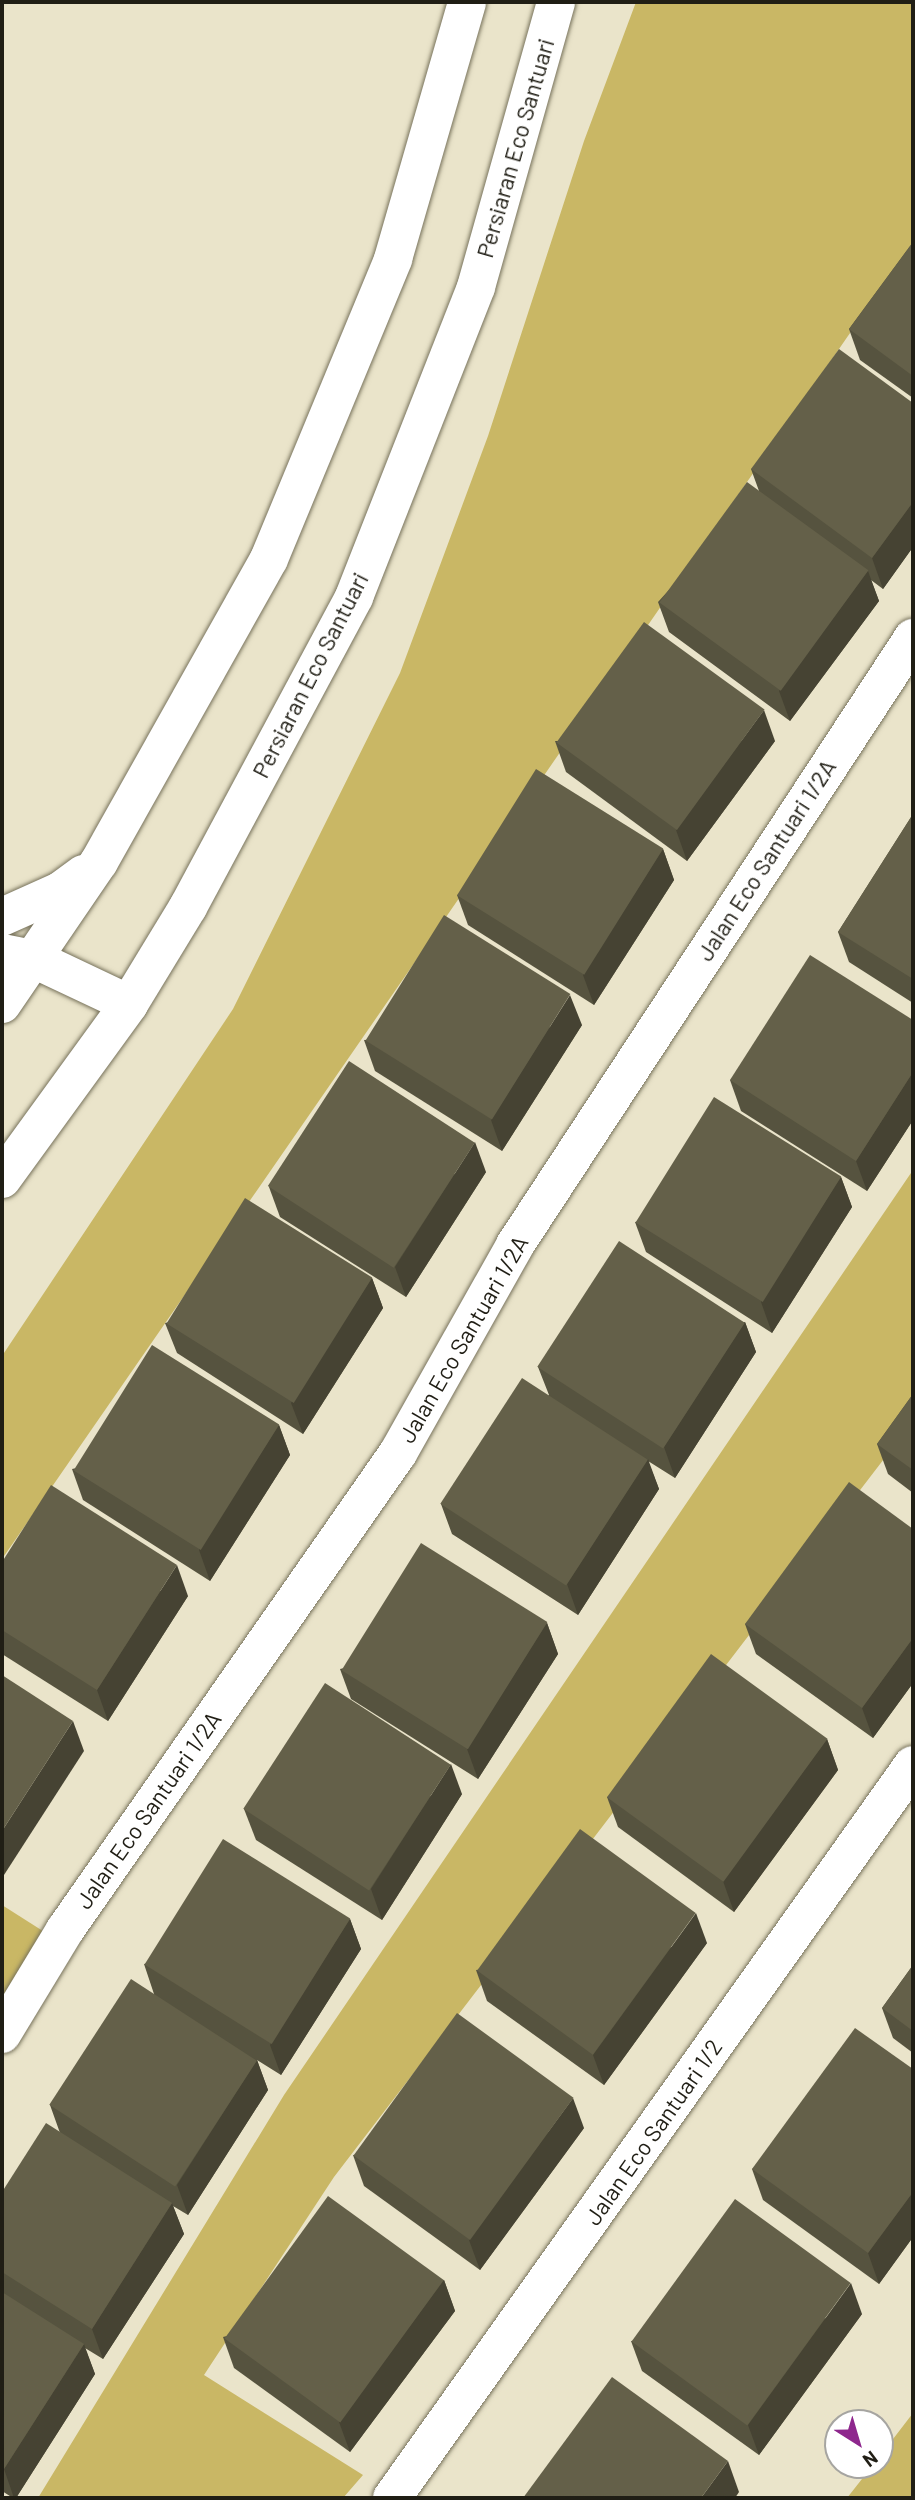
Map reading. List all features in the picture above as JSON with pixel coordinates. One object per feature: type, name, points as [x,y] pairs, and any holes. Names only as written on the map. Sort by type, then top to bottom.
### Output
[{"type":"street","points":[[2,1004],[18,956],[99,862],[269,559],[393,259],[467,2]]},
{"type":"street","name":"Persiaran Eco Santuari","points":[[2,1179],[129,1004],[188,907],[354,597],[475,287],[556,2]]},
{"type":"street","name":"Jalan Eco Santuari 1/2A","points":[[2,2034],[65,1930],[398,1453],[515,1245],[913,638]]},
{"type":"street","points":[[2,917],[60,891],[99,862]]},
{"type":"street","points":[[18,956],[129,1004]]},
{"type":"street","name":"Jalan Eco Santuari 1/2","points":[[393,2498],[913,1765]]},
{"type":"shaded area","points":[[636,2],[913,2],[913,242],[2,1559],[2,1356],[233,1009],[400,673],[488,436],[584,141]]},
{"type":"shaded area","points":[[913,1170],[913,1421],[334,2177],[204,2375],[363,2475],[343,2498],[38,2498],[284,2095]]},
{"type":"shaded area","points":[[2,1905],[46,1933],[2,2004]]},
{"type":"shaded area","points":[[913,2413],[913,2498],[847,2498],[862,2479],[894,2479],[894,2438]]},
{"type":"building","points":[[913,242],[913,376],[849,329]]},
{"type":"building","points":[[839,349],[913,403],[913,502],[872,558],[751,469]]},
{"type":"building","points":[[747,482],[868,570],[781,691],[659,603]]},
{"type":"building","points":[[644,622],[765,710],[677,830],[556,743]]},
{"type":"building","points":[[536,769],[663,848],[584,975],[457,895]]},
{"type":"building","points":[[913,814],[913,979],[838,932]]},
{"type":"building","points":[[444,915],[570,994],[492,1119],[366,1041]]},
{"type":"building","points":[[810,955],[913,1020],[913,1072],[856,1161],[730,1080]]},
{"type":"building","points":[[349,1061],[475,1143],[394,1268],[268,1186]]},
{"type":"building","points":[[714,1097],[841,1176],[763,1302],[636,1223]]},
{"type":"building","points":[[245,1198],[372,1277],[294,1403],[167,1324]]},
{"type":"building","points":[[619,1241],[745,1323],[663,1448],[537,1367]]},
{"type":"building","points":[[152,1345],[279,1424],[201,1550],[74,1471]]},
{"type":"building","points":[[522,1378],[648,1460],[566,1585],[440,1504]]},
{"type":"building","points":[[913,1394],[913,1470],[877,1444]]},
{"type":"building","points":[[849,1482],[913,1529],[913,1638],[862,1708],[745,1624]]},
{"type":"building","points":[[51,1485],[177,1565],[97,1690],[2,1630],[2,1562]]},
{"type":"building","points":[[421,1543],[547,1622],[468,1749],[342,1670]]},
{"type":"building","points":[[711,1654],[827,1739],[723,1882],[607,1797]]},
{"type":"building","points":[[2,1675],[73,1721],[2,1831]]},
{"type":"building","points":[[325,1683],[451,1765],[369,1890],[243,1809]]},
{"type":"building","points":[[580,1829],[696,1913],[593,2055],[477,1971]]},
{"type":"building","points":[[223,1839],[350,1918],[272,2044],[145,1965]]},
{"type":"building","points":[[913,1965],[913,2031],[882,2008]]},
{"type":"building","points":[[131,1979],[257,2061],[175,2186],[49,2105]]},
{"type":"building","points":[[457,2013],[573,2098],[470,2240],[354,2155]]},
{"type":"building","points":[[855,2028],[913,2069],[913,2192],[868,2253],[752,2169]]},
{"type":"building","points":[[46,2123],[172,2203],[92,2329],[2,2272],[2,2192]]},
{"type":"building","points":[[328,2196],[444,2280],[340,2422],[225,2338]]},
{"type":"building","points":[[735,2199],[851,2283],[747,2425],[632,2341]]},
{"type":"building","points":[[2,2292],[84,2344],[4,2469],[2,2468]]},
{"type":"building","points":[[612,2377],[728,2461],[701,2498],[523,2498]]}]
